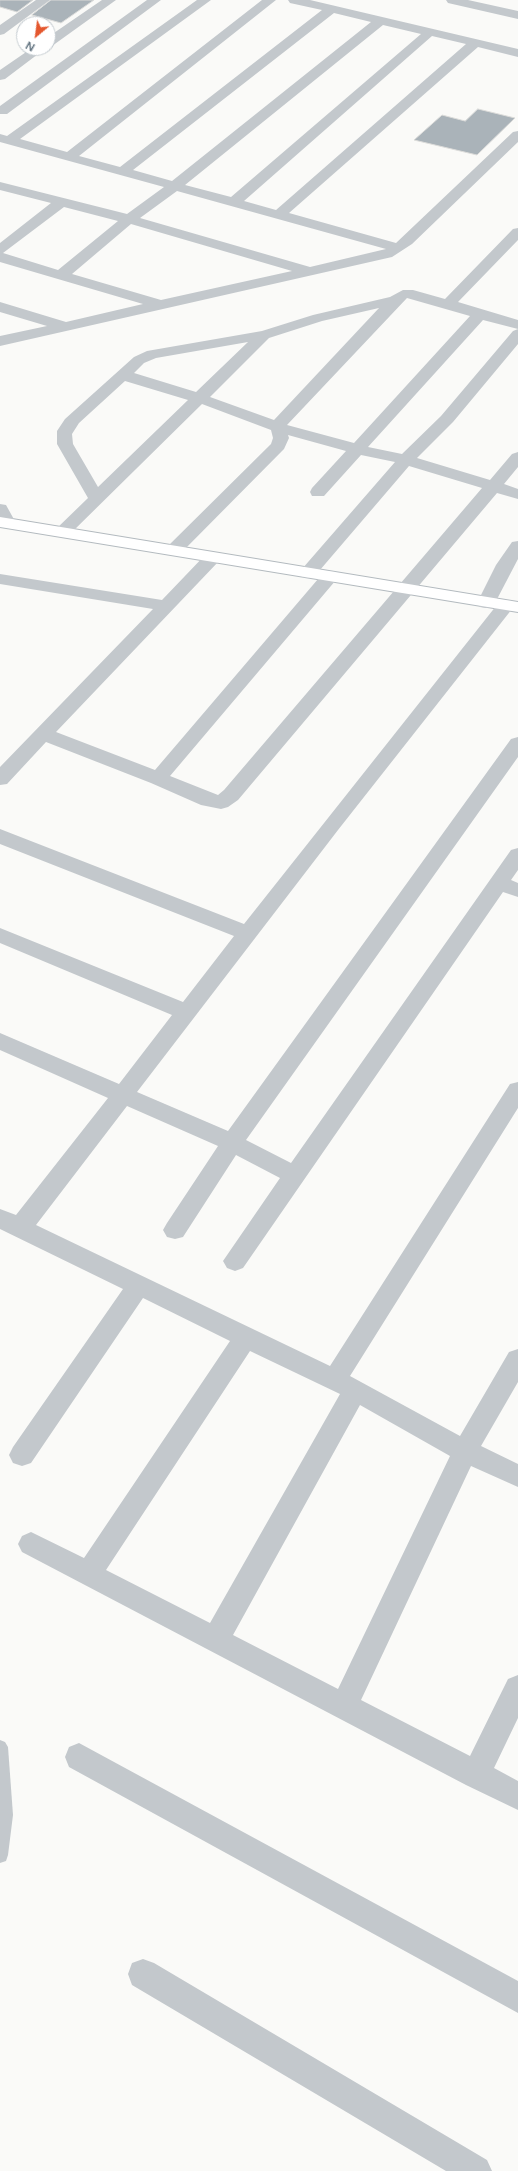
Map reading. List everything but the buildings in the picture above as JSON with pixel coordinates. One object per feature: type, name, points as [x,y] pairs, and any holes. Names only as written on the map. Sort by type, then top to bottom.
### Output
[{"type":"street","points":[[22,16],[44,0]]},
{"type":"street","points":[[56,37],[110,0]]},
{"type":"street","points":[[2,111],[155,0]]},
{"type":"street","points":[[5,139],[205,0]]},
{"type":"street","points":[[69,157],[270,0]]},
{"type":"street","points":[[294,0],[518,53]]},
{"type":"street","points":[[452,0],[518,15]]},
{"type":"street","points":[[123,171],[332,9]]},
{"type":"street","points":[[0,14],[16,17]]},
{"type":"street","points":[[0,31],[16,20]]},
{"type":"street","points":[[61,275],[129,219],[175,186],[381,20]]},
{"type":"street","points":[[234,202],[430,32]]},
{"type":"street","points":[[280,214],[475,43]]},
{"type":"street","points":[[0,76],[29,56]]},
{"type":"street","points":[[0,341],[162,305],[306,270],[387,254],[399,248],[517,136]]},
{"type":"street","points":[[5,139],[399,248]]},
{"type":"street","points":[[0,186],[60,203],[129,219],[306,270]]},
{"type":"street","points":[[0,250],[60,203]]},
{"type":"street","points":[[447,304],[518,232]]},
{"type":"street","points":[[0,257],[162,305]]},
{"type":"street","points":[[278,427],[294,407],[395,300],[403,294],[413,294],[518,325]]},
{"type":"street","points":[[96,498],[65,444],[63,435],[66,428],[73,420],[139,360],[152,354],[264,335],[318,318],[395,300]]},
{"type":"street","points":[[0,307],[67,326]]},
{"type":"street","points":[[318,492],[480,314]]},
{"type":"street","points":[[308,572],[406,460],[447,419],[518,334]]},
{"type":"street","points":[[63,531],[264,335]]},
{"type":"street","points":[[123,375],[199,398],[278,427],[356,449],[406,460],[518,494]]},
{"type":"street","points":[[174,550],[278,446],[281,438],[278,427]]},
{"type":"street","points":[[44,734],[158,778],[208,800],[221,802],[236,788],[518,457]]},
{"type":"street","points":[[3,518],[63,531],[503,605]]},
{"type":"street","points":[[518,546],[511,566],[503,605],[122,1094],[10,1223],[345,1385],[465,1451],[518,1476]]},
{"type":"street","points":[[3,769],[44,734],[168,606],[213,557]]},
{"type":"street","points":[[158,778],[330,576]]},
{"type":"street","points":[[0,579],[168,606]]},
{"type":"street","points":[[175,1230],[232,1144],[518,743]]},
{"type":"street","points":[[0,836],[248,933]]},
{"type":"street","points":[[235,1261],[295,1175],[509,887],[518,855]]},
{"type":"street","points":[[0,935],[186,1012]]},
{"type":"street","points":[[0,1041],[122,1094],[232,1144],[295,1175]]},
{"type":"street","points":[[216,1639],[345,1385],[518,1090]]},
{"type":"street","points":[[22,1455],[139,1285]]},
{"type":"street","points":[[89,1573],[246,1337]]},
{"type":"street","points":[[344,1706],[465,1451],[518,1359]]},
{"type":"street","points":[[31,1544],[518,1796]]},
{"type":"street","points":[[476,1775],[518,1688]]},
{"type":"street","points":[[79,1757],[518,1998]]},
{"type":"street","points":[[143,1974],[476,2171]]},
{"type":"lane","points":[[0,1747],[5,1790],[3,1844],[0,1855]]}]
